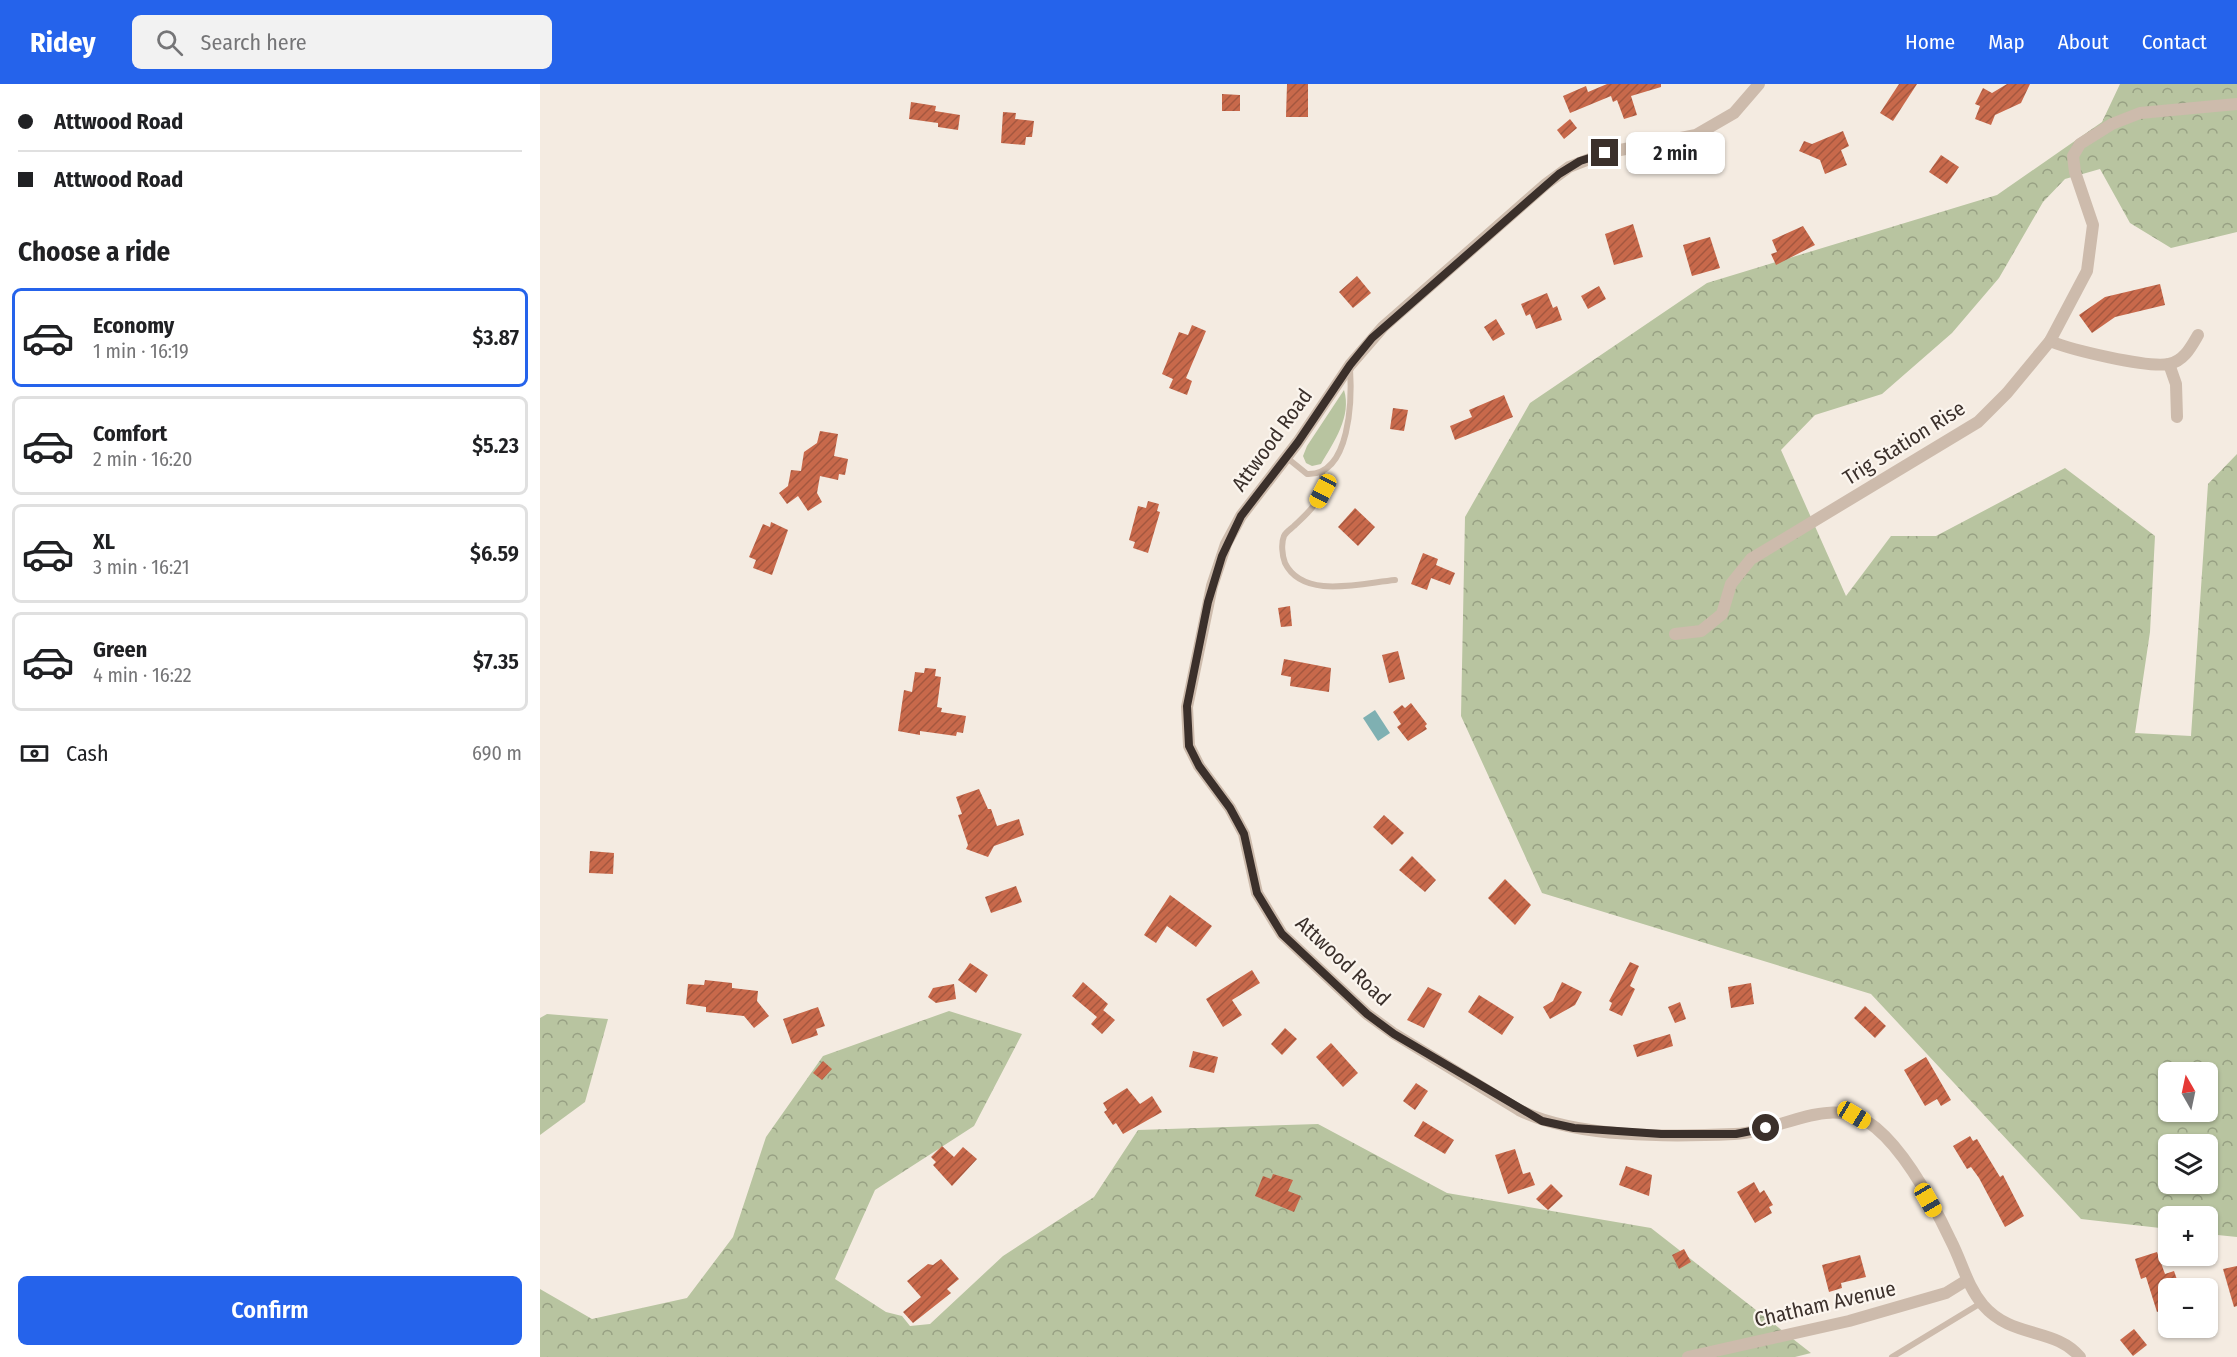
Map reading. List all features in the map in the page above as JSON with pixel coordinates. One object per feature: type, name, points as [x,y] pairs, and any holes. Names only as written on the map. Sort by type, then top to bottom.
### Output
[{"type":"street","name":"Attwood Road","points":[[1759,84],[1734,113],[1704,132],[1678,140],[1598,155],[1580,161],[1559,174],[1383,327],[1350,365],[1287,457],[1241,516],[1222,556],[1208,602],[1187,706],[1186,725],[1189,746],[1199,766],[1230,808],[1244,834],[1257,893],[1282,934],[1332,982],[1394,1034],[1542,1121],[1574,1128],[1661,1134],[1736,1134],[1817,1112],[1831,1111],[1854,1115],[1875,1128],[1895,1147],[1943,1226],[1967,1280],[1981,1303],[2003,1323],[2061,1341],[2080,1357]]},
{"type":"street","name":"Trig Station Rise","points":[[1675,634],[1701,631],[1722,614],[1731,584],[1751,560],[1978,422],[2007,393],[2050,341],[2087,271],[2093,225],[2075,172],[2073,156],[2080,144],[2112,124],[2140,113],[2237,104]]},
{"type":"street","points":[[2050,341],[2064,347],[2138,361],[2169,364],[2185,356],[2198,335]]},
{"type":"street","points":[[2169,364],[2176,384],[2177,417]]},
{"type":"street","name":"Chatham Avenue","points":[[1688,1357],[1860,1318],[1946,1293],[1967,1280]]},
{"type":"lane","points":[[1287,457],[1302,472],[1312,474],[1322,472],[1337,455],[1347,427],[1351,398],[1350,365]]},
{"type":"lane","points":[[1322,472],[1323,491],[1316,505],[1285,535],[1282,547],[1284,561],[1293,577],[1306,584],[1328,586],[1395,580]]},
{"type":"lane","points":[[1892,1357],[1981,1303]]},
{"type":"green space","points":[[2120,84],[2237,84],[2237,232],[2171,248],[2130,223],[2100,169],[2065,179],[2043,202],[1999,278],[1952,333],[1882,394],[1815,415],[1781,450],[1846,596],[1891,536],[1936,536],[2065,468],[2155,536],[2150,632],[2135,733],[2191,736],[2208,484],[2237,454],[2237,1237],[2218,1235],[2218,1206],[2158,1206],[2158,1228],[2081,1219],[1871,994],[1542,893],[1461,716],[1465,517],[1530,403],[1707,283],[1997,195],[2102,122]]},
{"type":"green space","points":[[1344,390],[1346,409],[1344,419],[1321,464],[1312,466],[1306,463],[1303,456],[1307,446]]},
{"type":"green space","points":[[949,1011],[1022,1034],[974,1126],[875,1190],[835,1279],[886,1312],[902,1316],[910,1326],[930,1324],[1003,1256],[1094,1197],[1138,1130],[1318,1124],[1447,1193],[1651,1228],[1811,1353],[1795,1357],[540,1357],[540,1289],[592,1319],[687,1298],[733,1237],[766,1137],[823,1056]]},
{"type":"green space","points":[[547,1014],[608,1019],[585,1102],[540,1135],[540,1018]]},
{"type":"water","points":[[1375,710],[1390,733],[1378,741],[1363,718]]},
{"type":"building","points":[[1287,84],[1308,84],[1308,117],[1286,117]]},
{"type":"building","points":[[1607,84],[1661,84],[1661,87],[1631,96],[1637,115],[1624,119],[1617,100],[1613,102],[1611,96],[1570,113],[1563,96],[1586,86],[1588,92]]},
{"type":"building","points":[[1899,84],[1917,84],[1893,121],[1880,113]]},
{"type":"building","points":[[2007,84],[2030,84],[2021,103],[1995,115],[1991,125],[1975,119],[1980,106],[1975,104],[1983,88],[1992,93]]},
{"type":"building","points":[[1222,94],[1240,95],[1240,111],[1222,111]]},
{"type":"building","points":[[911,102],[936,106],[935,111],[960,115],[958,130],[938,127],[938,123],[909,119]]},
{"type":"building","points":[[1003,112],[1016,113],[1015,119],[1034,121],[1032,137],[1026,137],[1025,145],[1001,143]]},
{"type":"building","points":[[1570,119],[1577,128],[1564,139],[1557,130]]},
{"type":"building","points":[[1843,131],[1849,146],[1841,150],[1847,165],[1825,174],[1820,160],[1799,151],[1804,141],[1812,144]]},
{"type":"building","points":[[1941,155],[1959,167],[1947,184],[1929,172]]},
{"type":"building","points":[[1633,224],[1643,257],[1614,265],[1605,234]]},
{"type":"building","points":[[1803,226],[1815,245],[1776,265],[1771,254],[1777,252],[1772,240]]},
{"type":"building","points":[[1710,237],[1720,268],[1692,276],[1683,245]]},
{"type":"building","points":[[1357,276],[1371,293],[1353,308],[1339,292]]},
{"type":"building","points":[[2160,284],[2165,305],[2115,317],[2092,333],[2079,315],[2105,297]]},
{"type":"building","points":[[1599,286],[1606,299],[1588,309],[1581,296]]},
{"type":"building","points":[[1547,293],[1553,308],[1557,306],[1562,320],[1536,329],[1530,314],[1526,316],[1521,304]]},
{"type":"building","points":[[1496,319],[1505,334],[1493,341],[1484,327]]},
{"type":"building","points":[[1192,325],[1206,331],[1186,378],[1192,381],[1187,395],[1169,388],[1173,379],[1162,374],[1179,332],[1188,335]]},
{"type":"building","points":[[1504,395],[1513,417],[1455,440],[1450,426],[1472,417],[1469,410]]},
{"type":"building","points":[[1393,408],[1408,410],[1404,431],[1390,429]]},
{"type":"building","points":[[820,431],[838,434],[834,456],[848,459],[845,475],[839,474],[838,480],[820,476],[817,493],[822,502],[808,511],[798,496],[787,504],[779,493],[788,486],[791,470],[801,471],[804,452],[817,443]]},
{"type":"building","points":[[1148,501],[1159,504],[1157,511],[1160,512],[1148,553],[1133,548],[1135,542],[1129,540],[1138,506],[1146,508]]},
{"type":"building","points":[[1355,508],[1375,527],[1358,546],[1338,527]]},
{"type":"building","points":[[771,522],[788,530],[772,575],[753,568],[756,560],[749,557],[763,524],[770,527]]},
{"type":"building","points":[[1423,553],[1438,559],[1436,565],[1455,573],[1450,585],[1431,578],[1427,590],[1411,584]]},
{"type":"building","points":[[1290,606],[1292,626],[1281,627],[1278,608]]},
{"type":"building","points":[[1398,651],[1405,679],[1389,683],[1382,655]]},
{"type":"building","points":[[1284,659],[1331,668],[1329,692],[1290,686],[1291,677],[1281,675]]},
{"type":"building","points":[[925,668],[936,669],[935,676],[941,677],[937,707],[942,708],[941,712],[966,716],[963,733],[957,732],[956,736],[920,731],[920,735],[898,731],[904,690],[912,692],[915,672],[924,673]]},
{"type":"building","points":[[1411,703],[1427,724],[1425,726],[1427,729],[1408,741],[1397,727],[1401,724],[1393,712],[1402,705],[1405,708]]},
{"type":"building","points":[[979,789],[988,809],[991,809],[997,826],[1019,819],[1024,835],[994,846],[988,857],[966,849],[968,845],[958,815],[962,814],[956,797]]},
{"type":"building","points":[[1384,815],[1404,833],[1392,845],[1373,827]]},
{"type":"building","points":[[590,851],[614,853],[613,874],[589,873]]},
{"type":"building","points":[[1412,856],[1436,880],[1425,892],[1399,870]]},
{"type":"building","points":[[1505,879],[1531,905],[1515,925],[1488,898]]},
{"type":"building","points":[[1016,886],[1022,902],[991,913],[985,897]]},
{"type":"building","points":[[1170,895],[1212,926],[1196,947],[1167,926],[1156,943],[1144,935]]},
{"type":"building","points":[[1630,962],[1639,966],[1630,986],[1635,989],[1622,1016],[1609,1010],[1612,1003],[1609,1001]]},
{"type":"building","points":[[970,963],[988,975],[976,993],[958,980]]},
{"type":"building","points":[[1252,970],[1260,983],[1232,1000],[1242,1015],[1223,1027],[1206,999]]},
{"type":"building","points":[[705,980],[732,983],[732,988],[758,991],[757,1001],[769,1016],[754,1028],[744,1016],[706,1012],[706,1007],[686,1004],[688,984],[704,985]]},
{"type":"building","points":[[1083,982],[1108,1004],[1103,1010],[1115,1020],[1102,1034],[1091,1024],[1097,1017],[1072,996]]},
{"type":"building","points":[[1562,982],[1582,992],[1575,1005],[1550,1019],[1543,1007],[1553,1001]]},
{"type":"building","points":[[1751,983],[1754,1004],[1731,1008],[1728,987]]},
{"type":"building","points":[[954,984],[956,999],[936,1003],[928,997],[933,988]]},
{"type":"building","points":[[1428,987],[1442,994],[1424,1028],[1407,1020]]},
{"type":"building","points":[[1479,995],[1514,1017],[1502,1035],[1468,1012]]},
{"type":"building","points":[[1680,1002],[1686,1019],[1675,1023],[1668,1007]]},
{"type":"building","points":[[1865,1006],[1886,1026],[1875,1038],[1854,1018]]},
{"type":"building","points":[[818,1007],[825,1026],[816,1029],[818,1035],[792,1044],[783,1019]]},
{"type":"building","points":[[1285,1028],[1297,1039],[1282,1055],[1271,1044]]},
{"type":"building","points":[[1670,1034],[1673,1046],[1637,1057],[1633,1045]]},
{"type":"building","points":[[1331,1043],[1358,1073],[1343,1087],[1316,1057]]},
{"type":"building","points":[[1193,1051],[1218,1057],[1214,1073],[1189,1067]]},
{"type":"building","points":[[1926,1057],[1951,1100],[1941,1106],[1937,1099],[1925,1106],[1904,1070]]},
{"type":"building","points":[[823,1061],[832,1069],[822,1080],[813,1073]]},
{"type":"building","points":[[1416,1083],[1428,1091],[1415,1110],[1403,1101]]},
{"type":"building","points":[[1127,1088],[1140,1104],[1152,1096],[1162,1112],[1123,1134],[1116,1123],[1113,1125],[1104,1112],[1107,1110],[1103,1103]]},
{"type":"building","points":[[1423,1121],[1454,1140],[1445,1154],[1414,1136]]},
{"type":"building","points":[[1970,1136],[1973,1141],[1977,1139],[2000,1177],[2003,1175],[2024,1216],[2005,1227],[1979,1178],[1971,1167],[1967,1169],[1953,1146]]},
{"type":"building","points":[[942,1146],[954,1157],[963,1147],[977,1159],[952,1186],[933,1165],[936,1162],[931,1157]]},
{"type":"building","points":[[1515,1149],[1523,1174],[1530,1172],[1535,1185],[1508,1194],[1495,1155]]},
{"type":"building","points":[[1626,1166],[1652,1175],[1649,1196],[1619,1185]]},
{"type":"building","points":[[1273,1174],[1293,1180],[1288,1191],[1301,1196],[1294,1212],[1255,1196],[1263,1176],[1271,1179]]},
{"type":"building","points":[[1754,1182],[1760,1193],[1764,1190],[1773,1205],[1769,1207],[1772,1213],[1755,1223],[1737,1192]]},
{"type":"building","points":[[1551,1184],[1563,1196],[1548,1210],[1536,1199]]},
{"type":"building","points":[[1684,1249],[1691,1262],[1679,1269],[1672,1255]]},
{"type":"building","points":[[2157,1252],[2158,1266],[2162,1266],[2165,1274],[2174,1271],[2176,1278],[2158,1278],[2158,1312],[2146,1277],[2141,1279],[2135,1259]]},
{"type":"building","points":[[1860,1255],[1866,1277],[1841,1283],[1842,1288],[1829,1292],[1822,1265]]},
{"type":"building","points":[[941,1259],[959,1279],[947,1289],[951,1293],[913,1323],[903,1312],[921,1297],[907,1281],[928,1264],[933,1265]]},
{"type":"building","points":[[2237,1266],[2237,1306],[2234,1307],[2223,1269]]},
{"type":"building","points":[[2134,1329],[2147,1345],[2133,1356],[2120,1340]]},
{"type":"route","points":[[1605,153],[1580,161],[1546,184],[1372,338],[1350,365],[1298,442],[1241,516],[1226,544],[1208,602],[1187,706],[1186,725],[1189,746],[1199,766],[1230,808],[1244,834],[1257,893],[1282,934],[1367,1014],[1394,1034],[1542,1121],[1574,1128],[1661,1134],[1736,1134],[1766,1128]]}]
